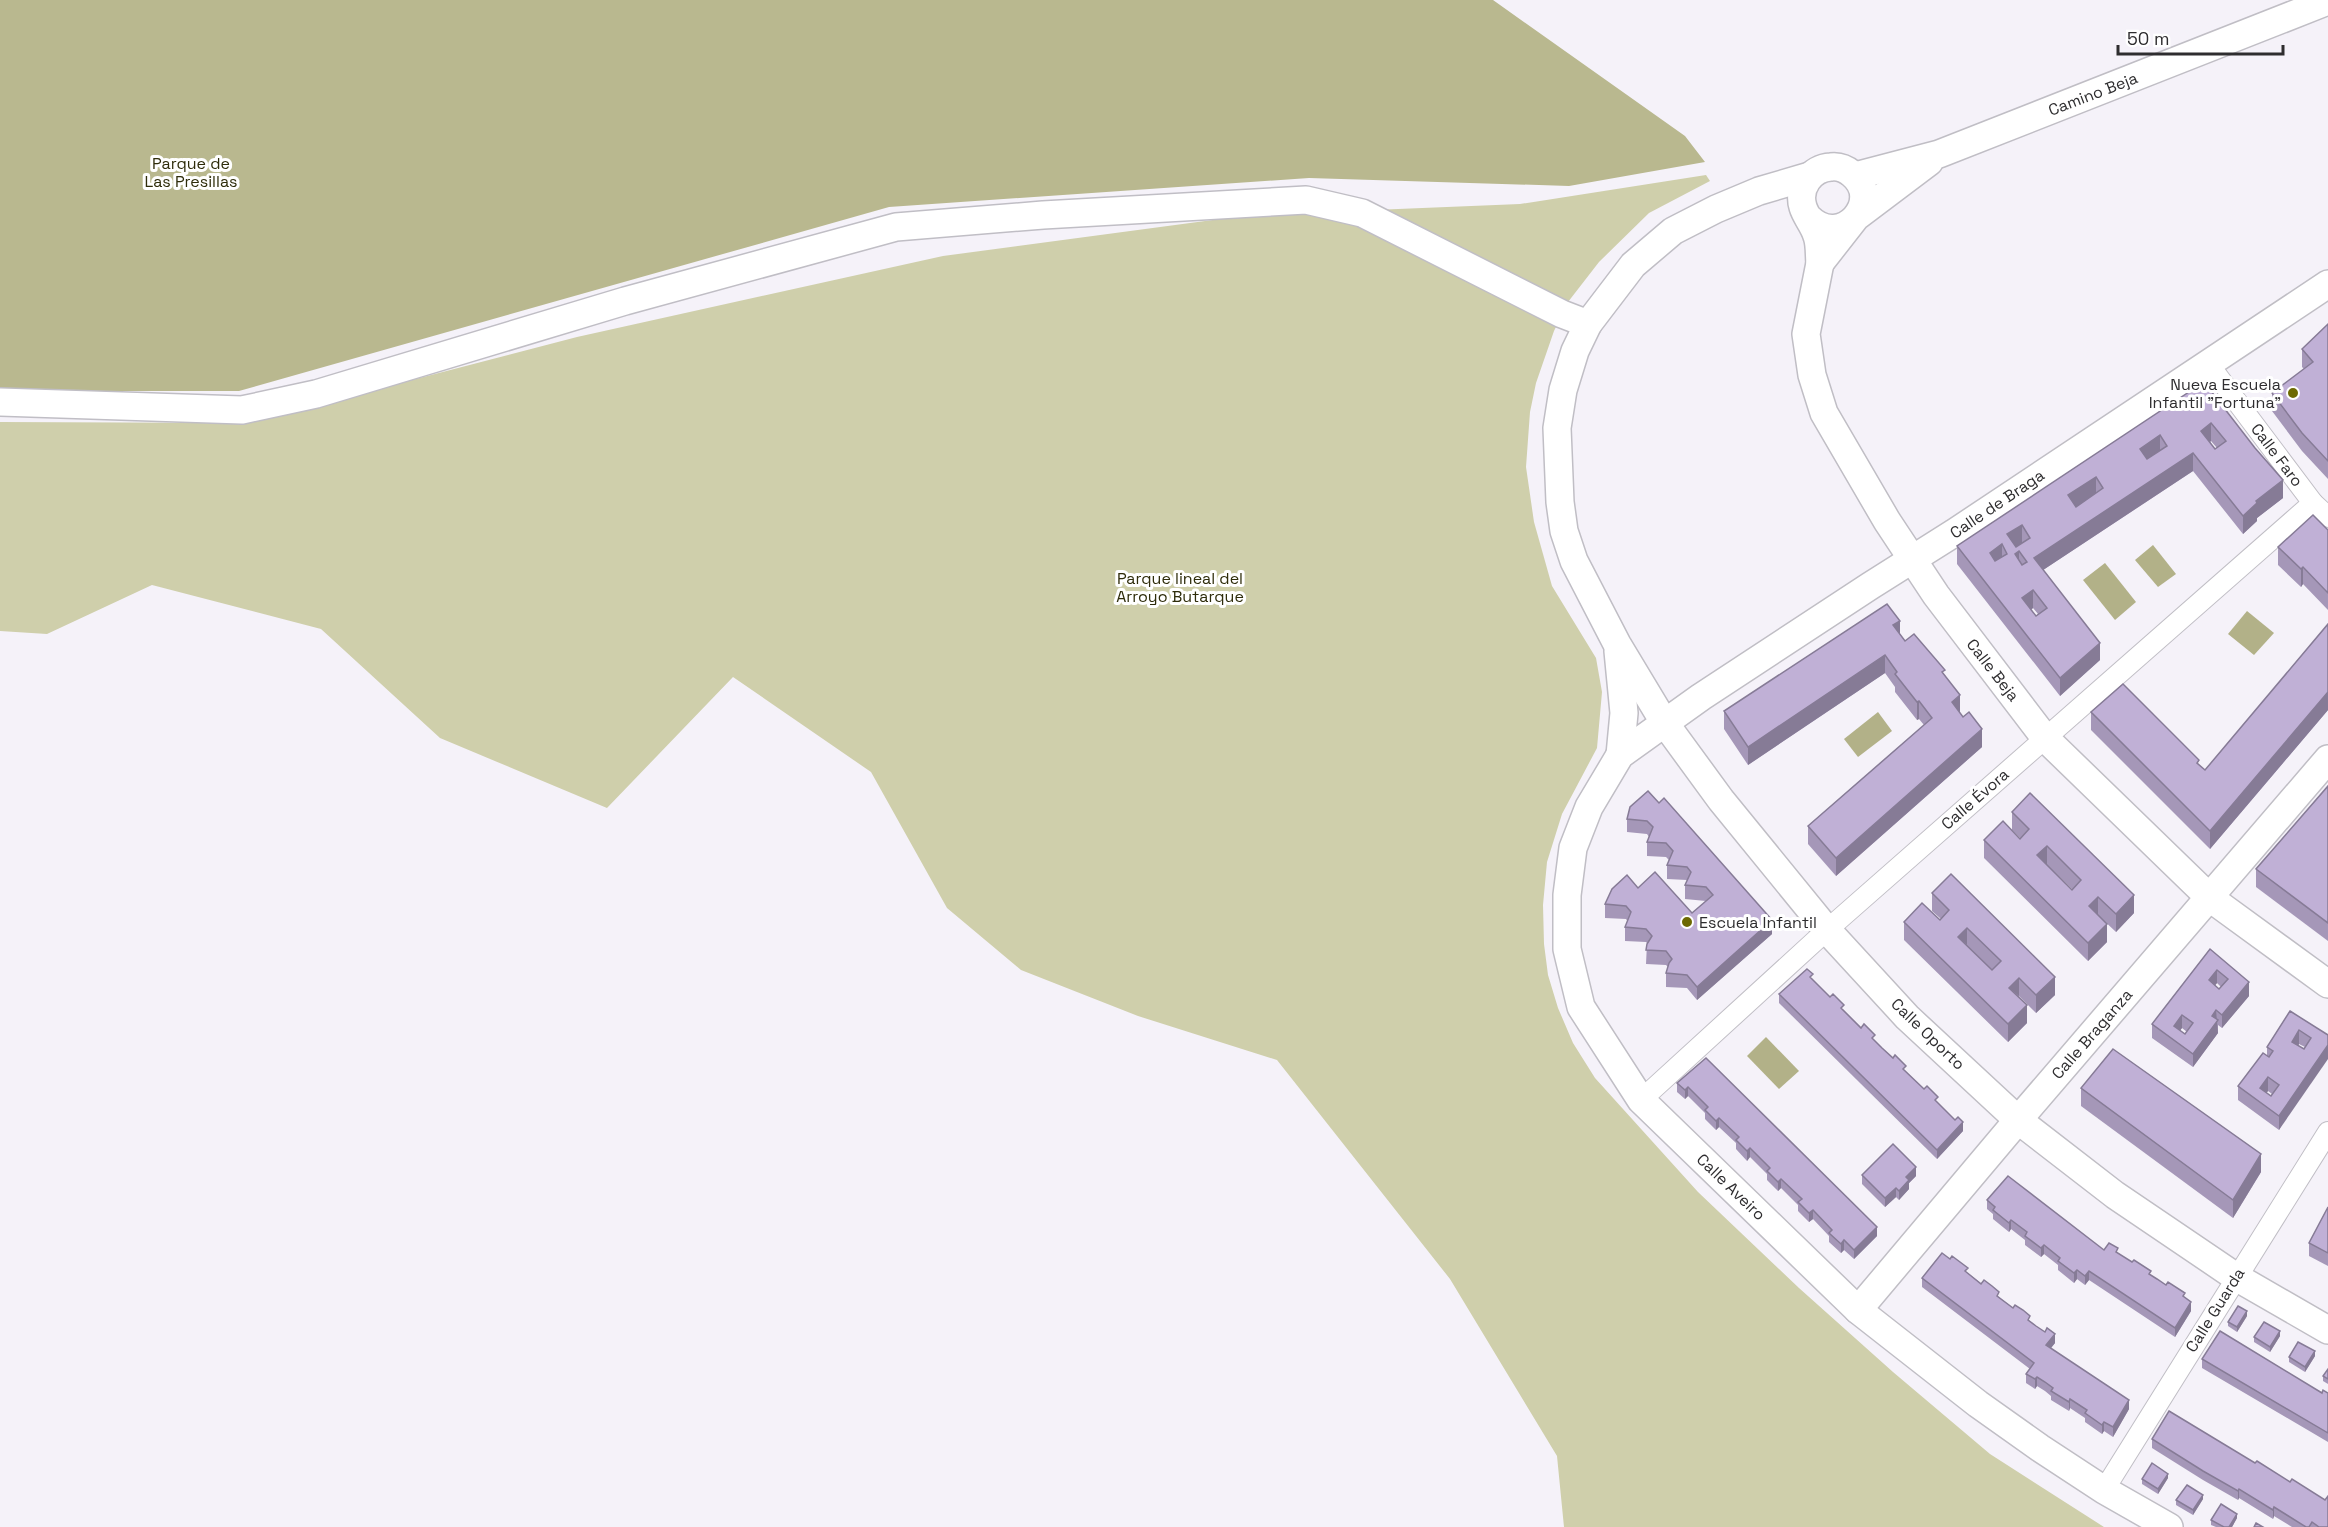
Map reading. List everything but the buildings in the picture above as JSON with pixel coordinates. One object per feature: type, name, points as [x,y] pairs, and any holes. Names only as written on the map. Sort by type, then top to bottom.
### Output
[{"type":"street","name":"Camino Beja","points":[[1855,176],[1939,154],[2328,1]]},
{"type":"street","points":[[1809,218],[1822,227],[1844,226],[1939,154]]},
{"type":"street","points":[[1830,167],[1846,170],[1855,176],[1863,192],[1862,207],[1857,217],[1820,263],[1818,239],[1803,208],[1801,196],[1804,185],[1810,176],[1819,170],[1830,167]]},
{"type":"street","name":"Calle Oporto","points":[[1810,176],[1759,191],[1726,204],[1673,231],[1633,265],[1588,324],[1569,370],[1557,428],[1560,502],[1564,531],[1574,561],[1617,644],[1664,722],[1755,844],[1827,930],[1907,1017],[2018,1120],[2115,1195],[2236,1277],[2328,1330]]},
{"type":"street","points":[[0,402],[242,410],[316,394],[625,301],[896,227],[1043,215],[1306,200],[1362,213],[1562,314],[1588,324]]},
{"type":"street","name":"Calle Beja","points":[[1820,263],[1806,334],[1812,375],[1824,413],[1936,596],[2045,738],[2210,898],[2328,984]]},
{"type":"street","name":"Calle de Braga","points":[[1664,722],[2328,284]]},
{"type":"street","name":"Calle Faro","points":[[2207,362],[2313,503],[2328,517]]},
{"type":"street","name":"Calle Évora","points":[[1641,1100],[1827,930],[2313,503]]},
{"type":"street","name":"Calle Oporto","points":[[1617,644],[1624,712],[1620,754]]},
{"type":"street","name":"Calle Aveiro","points":[[1664,722],[1620,754],[1589,807],[1573,848],[1567,895],[1567,949],[1581,1007],[1641,1100],[1858,1310],[1978,1404],[2104,1490],[2169,1527]]},
{"type":"street","name":"Calle Braganza","points":[[1858,1310],[2328,759]]},
{"type":"street","name":"Calle Guarda","points":[[2104,1490],[2328,1132]]},
{"type":"green space","name":"Parque de Las Presillas","points":[[0,0],[1493,0],[1685,136],[1705,162],[1569,186],[1309,178],[889,207],[239,391],[0,391]]},
{"type":"green space","name":"Parque lineal del Arroyo Butarque","points":[[1706,175],[1710,181],[1649,213],[1599,262],[1568,302],[1554,331],[1536,383],[1530,412],[1526,467],[1534,522],[1552,586],[1596,658],[1602,692],[1597,748],[1562,814],[1547,862],[1543,905],[1548,975],[1558,1008],[1573,1043],[1595,1078],[1698,1192],[1799,1288],[1990,1454],[2104,1527],[1564,1527],[1557,1456],[1450,1279],[1277,1060],[1138,1016],[1021,970],[947,908],[871,772],[733,677],[607,808],[440,738],[321,629],[152,585],[47,634],[0,631],[0,422],[246,423],[577,337],[943,256],[1250,215],[1520,204]]},
{"type":"shaded area","points":[[2153,545],[2176,574],[2158,587],[2135,560]]},
{"type":"shaded area","points":[[2105,563],[2136,602],[2115,620],[2083,580]]},
{"type":"shaded area","points":[[2247,611],[2274,633],[2254,655],[2228,634]]},
{"type":"shaded area","points":[[1878,712],[1892,731],[1858,757],[1844,739]]},
{"type":"shaded area","points":[[1766,1037],[1799,1071],[1779,1089],[1747,1056]]},
{"type":"place","name":"Nueva Escuela Infantil \"Fortuna\"","points":[[2293,393]]},
{"type":"place","name":"Escuela Infantil","points":[[1687,922]]}]
